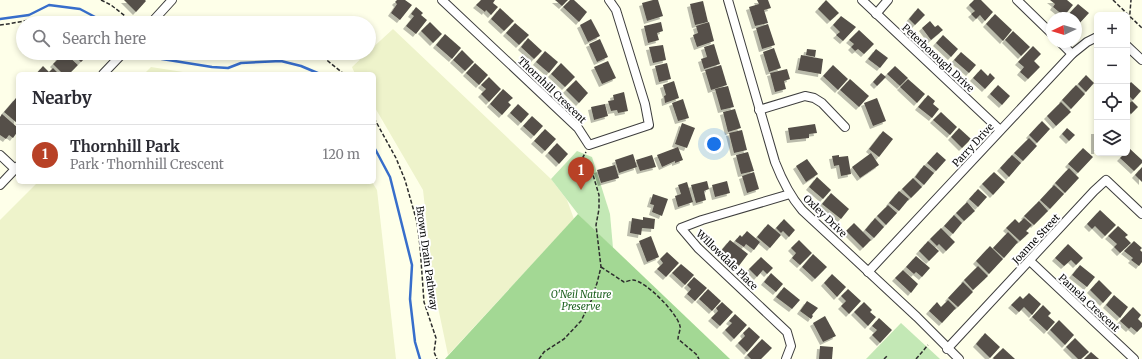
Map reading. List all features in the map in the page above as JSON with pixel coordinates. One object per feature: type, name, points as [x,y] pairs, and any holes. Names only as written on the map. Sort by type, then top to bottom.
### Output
[{"type":"street","points":[[157,16],[172,0]]},
{"type":"street","name":"Thornhill Crescent","points":[[442,0],[578,128],[589,145]]},
{"type":"street","points":[[589,145],[649,126],[645,104],[616,10],[609,0]]},
{"type":"street","name":"Oxley Drive","points":[[728,0],[775,162],[781,178],[790,194],[802,210],[917,317],[959,359]]},
{"type":"street","name":"Peterborough Drive","points":[[862,0],[1000,130]]},
{"type":"street","points":[[876,14],[888,0]]},
{"type":"street","points":[[1017,0],[1046,28]]},
{"type":"street","name":"Parry Drive","points":[[868,272],[1072,54],[1094,38]]},
{"type":"street","points":[[1066,48],[1072,54]]},
{"type":"street","points":[[1129,48],[1142,60]]},
{"type":"street","points":[[105,72],[116,60]]},
{"type":"street","points":[[759,110],[805,96],[822,102],[845,127]]},
{"type":"street","points":[[0,155],[16,168],[0,185]]},
{"type":"street","name":"Joanne Street","points":[[947,348],[1106,180],[1142,214]]},
{"type":"street","name":"Willowdale Place","points":[[786,359],[791,346],[787,332],[698,248],[681,228],[702,220],[790,194]]},
{"type":"street","name":"Pamela Crescent","points":[[1030,261],[1134,359]]},
{"type":"path","points":[[102,0],[125,16]]},
{"type":"path","points":[[1113,0],[1124,12]]},
{"type":"path","points":[[1131,0],[1130,18],[1142,28]]},
{"type":"path","points":[[0,25],[16,22]]},
{"type":"path","points":[[327,60],[342,72]]},
{"type":"path","name":"Brown Drain Pathway","points":[[376,122],[396,158],[412,201],[417,222],[420,246],[424,302],[436,338],[434,352],[437,359]]},
{"type":"path","points":[[539,359],[544,352],[564,339],[581,321],[591,301],[600,267],[596,225],[599,209],[598,195],[591,168],[583,157],[589,145]]},
{"type":"path","points":[[600,267],[624,282],[633,280],[644,284],[656,294],[673,314],[680,326],[678,339],[696,354],[699,359]]},
{"type":"path","points":[[916,359],[928,345]]},
{"type":"path","points":[[884,359],[888,355]]},
{"type":"green space","points":[[393,29],[551,179],[567,200],[574,219],[448,355],[434,288],[423,190],[376,109],[376,72],[354,72],[352,67],[360,60],[376,60],[376,45]]},
{"type":"green space","points":[[151,67],[183,72],[146,72]]},
{"type":"green space","points":[[577,151],[592,157],[610,214],[613,248],[578,214],[551,179]]},
{"type":"green space","points":[[36,184],[373,184],[377,190],[396,359],[0,359],[0,220]]},
{"type":"green space","name":"O'Neil Nature Preserve","points":[[578,214],[730,359],[445,359]]},
{"type":"green space","points":[[901,323],[940,359],[866,359]]},
{"type":"building","points":[[124,0],[145,0],[146,1],[136,12]]},
{"type":"building","points":[[397,0],[405,0],[412,5],[400,20],[391,13],[397,4],[395,2]]},
{"type":"building","points":[[481,0],[495,0],[493,3],[498,7],[491,15],[486,10],[485,12],[476,5]]},
{"type":"building","points":[[555,0],[568,0],[562,6]]},
{"type":"building","points":[[570,0],[574,0],[587,12],[579,22],[563,7]]},
{"type":"building","points":[[658,0],[663,16],[647,21],[642,3]]},
{"type":"building","points":[[757,0],[768,0],[771,8],[764,10],[768,23],[755,26],[749,7],[759,4]]},
{"type":"building","points":[[826,0],[839,13],[830,21],[818,9]]},
{"type":"building","points":[[974,0],[981,0],[993,12],[985,21],[980,15],[976,19],[971,14],[975,11],[969,5]]},
{"type":"building","points":[[1050,0],[1067,0],[1073,5],[1067,12],[1059,12],[1053,7],[1055,4]]},
{"type":"building","points":[[703,1],[708,22],[695,25],[690,4]]},
{"type":"building","points":[[1078,4],[1089,13],[1082,21],[1082,12],[1071,12]]},
{"type":"building","points":[[416,7],[423,13],[421,15],[427,20],[416,34],[406,26],[414,16],[411,14]]},
{"type":"building","points":[[500,8],[514,21],[504,31],[491,19]]},
{"type":"building","points":[[918,8],[925,15],[915,25],[909,19]]},
{"type":"building","points":[[995,14],[1012,30],[1003,41],[986,24]]},
{"type":"building","points":[[841,16],[856,27],[843,41],[836,35],[840,32],[833,25]]},
{"type":"building","points":[[591,19],[600,36],[588,42],[580,25]]},
{"type":"building","points":[[930,21],[935,27],[938,25],[943,30],[931,40],[922,28]]},
{"type":"building","points":[[430,22],[442,34],[433,43],[421,31]]},
{"type":"building","points":[[661,22],[663,31],[657,33],[659,40],[648,43],[644,26]]},
{"type":"building","points":[[709,22],[714,41],[697,47],[693,35],[698,33],[696,26]]},
{"type":"building","points":[[515,23],[529,35],[519,45],[506,33]]},
{"type":"building","points":[[768,24],[775,45],[762,49],[756,28]]},
{"type":"building","points":[[859,30],[874,44],[864,54],[858,49],[855,51],[851,47],[854,44],[849,40]]},
{"type":"building","points":[[1013,31],[1030,47],[1021,56],[1005,40]]},
{"type":"building","points":[[445,34],[461,48],[452,59],[436,45]]},
{"type":"building","points":[[943,35],[958,49],[951,57],[936,43]]},
{"type":"building","points":[[528,38],[542,51],[534,59],[521,47]]},
{"type":"building","points":[[600,39],[608,57],[597,62],[589,44]]},
{"type":"building","points":[[714,44],[720,64],[704,69],[701,59],[707,57],[704,47]]},
{"type":"building","points":[[663,45],[666,60],[653,63],[649,47]]},
{"type":"building","points":[[1033,46],[1041,54],[1034,61],[1040,67],[1028,79],[1020,72],[1024,67],[1018,62]]},
{"type":"building","points":[[774,48],[781,68],[769,72],[763,52]]},
{"type":"building","points":[[807,49],[816,50],[815,57],[806,55]]},
{"type":"building","points":[[876,49],[888,58],[880,68],[868,59]]},
{"type":"building","points":[[462,50],[474,62],[465,71],[453,60]]},
{"type":"building","points":[[545,51],[558,62],[549,73],[536,62]]},
{"type":"building","points":[[961,52],[976,65],[969,73],[954,60]]},
{"type":"building","points":[[801,55],[823,59],[821,74],[798,70]]},
{"type":"building","points":[[57,60],[73,60],[78,65],[71,72],[61,72],[53,64]]},
{"type":"building","points":[[608,61],[616,78],[602,84],[594,67]]},
{"type":"building","points":[[475,63],[488,75],[479,85],[466,73]]},
{"type":"building","points":[[561,63],[575,77],[565,87],[551,74]]},
{"type":"building","points":[[667,63],[671,79],[659,82],[655,66]]},
{"type":"building","points":[[721,65],[727,85],[711,90],[705,70]]},
{"type":"building","points":[[833,65],[848,79],[838,90],[823,76]]},
{"type":"building","points":[[43,66],[49,72],[38,72]]},
{"type":"building","points":[[895,66],[908,78],[900,86],[887,74]]},
{"type":"building","points":[[53,68],[57,72],[49,72]]},
{"type":"building","points":[[787,69],[790,79],[784,81],[786,89],[775,92],[770,73]]},
{"type":"building","points":[[981,69],[988,76],[990,73],[995,78],[985,89],[973,78]]},
{"type":"building","points":[[881,73],[886,77],[877,86],[873,82]]},
{"type":"building","points":[[1086,75],[1094,83],[1086,92],[1078,84]]},
{"type":"building","points":[[489,77],[501,89],[489,102],[481,94],[486,89],[481,85]]},
{"type":"building","points":[[850,79],[869,96],[859,107],[840,90]]},
{"type":"building","points":[[908,79],[925,94],[917,103],[900,87]]},
{"type":"building","points":[[576,80],[588,93],[579,103],[566,90]]},
{"type":"building","points":[[674,81],[679,98],[665,103],[664,96],[666,95],[663,85]]},
{"type":"building","points":[[1131,82],[1141,91],[1133,100],[1130,97]]},
{"type":"building","points":[[998,85],[1010,96],[1002,105],[990,94]]},
{"type":"building","points":[[1076,85],[1085,94],[1071,109],[1062,100]]},
{"type":"building","points":[[728,86],[734,107],[721,110],[715,89]]},
{"type":"building","points":[[503,89],[513,98],[508,102],[511,105],[502,115],[490,104]]},
{"type":"building","points":[[624,92],[628,111],[618,113],[617,110],[611,111],[608,101],[614,100],[613,95]]},
{"type":"building","points":[[928,95],[935,101],[933,104],[939,109],[932,118],[918,107]]},
{"type":"building","points":[[16,98],[16,122],[4,112]]},
{"type":"building","points":[[877,98],[886,121],[873,126],[864,103]]},
{"type":"building","points":[[683,99],[689,118],[678,121],[672,103]]},
{"type":"building","points":[[1132,101],[1138,107],[1131,114],[1130,113],[1130,103]]},
{"type":"building","points":[[1061,102],[1071,112],[1056,126],[1047,116]]},
{"type":"building","points":[[518,104],[529,114],[521,123],[510,113]]},
{"type":"building","points":[[605,104],[608,116],[594,120],[591,107]]},
{"type":"building","points":[[735,109],[741,128],[728,132],[723,112]]},
{"type":"building","points":[[941,112],[957,127],[950,135],[933,120]]},
{"type":"building","points":[[2,114],[16,126],[16,134],[13,138],[9,135],[6,139],[0,135],[0,117]]},
{"type":"building","points":[[532,116],[543,126],[534,136],[523,126]]},
{"type":"building","points":[[1042,121],[1050,129],[1037,143],[1029,135]]},
{"type":"building","points":[[682,123],[695,128],[687,148],[675,144]]},
{"type":"building","points":[[815,124],[817,133],[809,134],[809,138],[790,140],[788,128]]},
{"type":"building","points":[[959,128],[971,139],[962,148],[951,137]]},
{"type":"building","points":[[1067,128],[1075,135],[1069,141],[1062,134]]},
{"type":"building","points":[[545,129],[556,139],[545,151],[534,141]]},
{"type":"building","points":[[742,130],[747,150],[734,153],[729,133]]},
{"type":"building","points":[[883,131],[893,139],[879,157],[869,149]]},
{"type":"building","points":[[1029,138],[1037,146],[1023,161],[1014,153]]},
{"type":"building","points":[[557,143],[568,154],[559,164],[548,153]]},
{"type":"building","points":[[678,147],[683,160],[675,163],[675,161],[662,167],[657,155]]},
{"type":"building","points":[[1083,148],[1093,157],[1078,173],[1068,164]]},
{"type":"building","points":[[1130,149],[1142,160],[1142,163],[1134,171],[1120,158],[1122,156],[1130,156]]},
{"type":"building","points":[[748,152],[754,171],[741,174],[736,155]]},
{"type":"building","points":[[937,152],[946,160],[936,171],[927,163]]},
{"type":"building","points":[[871,153],[879,165],[860,178],[852,167]]},
{"type":"building","points":[[633,154],[637,167],[619,173],[615,160]]},
{"type":"building","points":[[652,155],[656,167],[640,171],[636,160]]},
{"type":"building","points":[[839,155],[839,157],[848,156],[851,174],[841,176],[839,165],[834,166],[832,156]]},
{"type":"building","points":[[1012,155],[1021,163],[1009,177],[1000,168]]},
{"type":"building","points":[[807,159],[818,174],[806,182],[796,166]]},
{"type":"building","points":[[615,165],[619,178],[601,183],[597,170]]},
{"type":"building","points":[[924,165],[934,173],[924,185],[915,177]]},
{"type":"building","points":[[1142,167],[1142,182],[1135,175]]},
{"type":"building","points":[[1069,168],[1079,178],[1065,193],[1055,183]]},
{"type":"building","points":[[754,172],[759,189],[747,193],[742,176]]},
{"type":"building","points":[[994,172],[1005,182],[993,195],[982,184]]},
{"type":"building","points":[[817,177],[831,190],[823,199],[809,187]]},
{"type":"building","points":[[913,178],[922,187],[911,198],[902,189]]},
{"type":"building","points":[[707,181],[709,189],[704,191],[706,200],[696,203],[691,185]]},
{"type":"building","points":[[727,181],[730,193],[715,197],[712,185]]},
{"type":"building","points":[[687,182],[693,202],[678,207],[675,196],[681,194],[678,185]]},
{"type":"building","points":[[1054,185],[1064,194],[1050,209],[1040,200]]},
{"type":"building","points":[[978,189],[987,197],[978,207],[969,199]]},
{"type":"building","points":[[899,191],[909,199],[899,211],[889,203]]},
{"type":"building","points":[[831,193],[849,209],[841,219],[822,204]]},
{"type":"building","points":[[653,194],[668,199],[662,216],[652,212],[654,205],[650,204]]},
{"type":"building","points":[[1039,201],[1048,211],[1034,225],[1024,216]]},
{"type":"building","points":[[967,202],[975,211],[964,221],[956,213]]},
{"type":"building","points":[[888,205],[897,213],[886,225],[877,216]]},
{"type":"building","points":[[1100,210],[1116,225],[1105,236],[1095,226],[1092,229],[1087,224]]},
{"type":"building","points":[[954,215],[962,223],[953,234],[944,226]]},
{"type":"building","points":[[643,217],[655,219],[654,229],[642,228],[641,235],[630,233],[632,218],[643,220]]},
{"type":"building","points":[[875,218],[884,227],[874,238],[865,230]]},
{"type":"building","points":[[1024,218],[1032,225],[1026,231],[1029,233],[1020,241],[1006,228],[1015,219],[1019,223]]},
{"type":"building","points":[[784,219],[795,230],[789,237],[783,231],[781,233],[776,228]]},
{"type":"building","points":[[854,223],[871,240],[863,248],[846,231]]},
{"type":"building","points":[[768,224],[781,235],[770,248],[757,237]]},
{"type":"building","points":[[1118,226],[1128,235],[1125,237],[1131,243],[1120,253],[1114,247],[1117,244],[1108,236]]},
{"type":"building","points":[[941,228],[955,242],[946,251],[939,244],[937,246],[930,239]]},
{"type":"building","points":[[747,231],[760,242],[754,250],[746,244],[744,247],[735,241],[740,235],[742,237]]},
{"type":"building","points":[[1008,232],[1018,242],[1004,258],[993,248]]},
{"type":"building","points":[[651,236],[659,257],[647,262],[639,241]]},
{"type":"building","points":[[730,240],[748,254],[738,267],[720,252]]},
{"type":"building","points":[[799,240],[812,253],[800,265],[792,258],[796,253],[791,248]]},
{"type":"building","points":[[928,241],[939,251],[929,261],[919,251]]},
{"type":"building","points":[[1134,241],[1142,248],[1140,250],[1142,252],[1142,262],[1139,266],[1131,260],[1133,258],[1124,251]]},
{"type":"building","points":[[1068,244],[1083,258],[1076,265],[1071,260],[1064,266],[1055,258]]},
{"type":"building","points":[[990,246],[1003,259],[989,274],[976,261]]},
{"type":"building","points":[[667,252],[679,263],[666,277],[657,269],[663,263],[660,259]]},
{"type":"building","points":[[813,254],[827,267],[815,279],[802,267]]},
{"type":"building","points":[[916,256],[930,268],[922,277],[916,272],[914,274],[906,267]]},
{"type":"building","points":[[761,257],[773,268],[767,274],[763,270],[757,277],[749,269]]},
{"type":"building","points":[[681,264],[694,275],[685,285],[672,273]]},
{"type":"building","points":[[1080,265],[1095,277],[1087,287],[1072,275]]},
{"type":"building","points":[[978,266],[988,276],[973,290],[964,280]]},
{"type":"building","points":[[903,270],[918,284],[911,293],[895,278]]},
{"type":"building","points":[[771,273],[783,284],[776,292],[764,282]]},
{"type":"building","points":[[832,274],[846,287],[837,297],[824,283]]},
{"type":"building","points":[[694,277],[707,288],[695,301],[687,294],[691,289],[687,285]]},
{"type":"building","points":[[1099,280],[1112,293],[1103,303],[1090,290]]},
{"type":"building","points":[[963,282],[973,292],[958,307],[948,298]]},
{"type":"building","points":[[784,287],[800,300],[792,309],[776,297]]},
{"type":"building","points":[[708,289],[721,301],[712,311],[699,299]]},
{"type":"building","points":[[848,289],[861,301],[849,314],[841,306],[846,301],[841,296]]},
{"type":"building","points":[[1029,293],[1041,304],[1032,315],[1024,307],[1019,312],[1011,305],[1020,296],[1023,299]]},
{"type":"building","points":[[1114,295],[1128,307],[1120,318],[1106,305]]},
{"type":"building","points":[[948,300],[956,308],[942,323],[929,311],[937,302],[941,307]]},
{"type":"building","points":[[807,301],[818,308],[812,315],[813,316],[811,319],[800,311]]},
{"type":"building","points":[[722,302],[733,312],[720,326],[711,318],[718,311],[716,308]]},
{"type":"building","points":[[864,302],[872,310],[870,312],[876,317],[868,326],[854,312]]},
{"type":"building","points":[[1043,305],[1051,313],[1048,316],[1055,322],[1047,331],[1032,317]]},
{"type":"building","points":[[1133,307],[1141,315],[1138,319],[1142,323],[1142,327],[1137,332],[1131,327],[1129,329],[1120,321]]},
{"type":"building","points":[[735,314],[747,325],[734,339],[725,330],[732,323],[729,321]]},
{"type":"building","points":[[825,316],[836,336],[823,342],[813,323]]},
{"type":"building","points":[[879,318],[892,330],[880,343],[872,335],[877,330],[872,326]]},
{"type":"building","points":[[1059,320],[1074,335],[1065,345],[1050,330]]},
{"type":"building","points":[[749,327],[760,337],[747,352],[738,343],[745,336],[743,333]]},
{"type":"building","points":[[985,333],[1000,347],[990,358],[976,344]]},
{"type":"building","points":[[1075,338],[1089,352],[1081,359],[1078,359],[1066,347]]},
{"type":"building","points":[[762,339],[772,348],[761,359],[751,359],[747,355]]},
{"type":"building","points":[[820,346],[833,347],[832,359],[819,359]]},
{"type":"building","points":[[1003,348],[1015,359],[994,359],[993,358]]},
{"type":"building","points":[[1091,352],[1099,359],[1084,359]]},
{"type":"waterway","points":[[22,16],[29,15],[49,5],[80,9],[93,16]]},
{"type":"waterway","points":[[0,19],[16,17]]},
{"type":"waterway","points":[[168,60],[228,68],[241,63],[281,61],[301,66],[315,72]]},
{"type":"waterway","points":[[376,151],[390,177],[412,265],[410,299],[415,342],[420,359]]},
{"type":"place","name":"Thornhill Park","points":[[581,190]]}]
